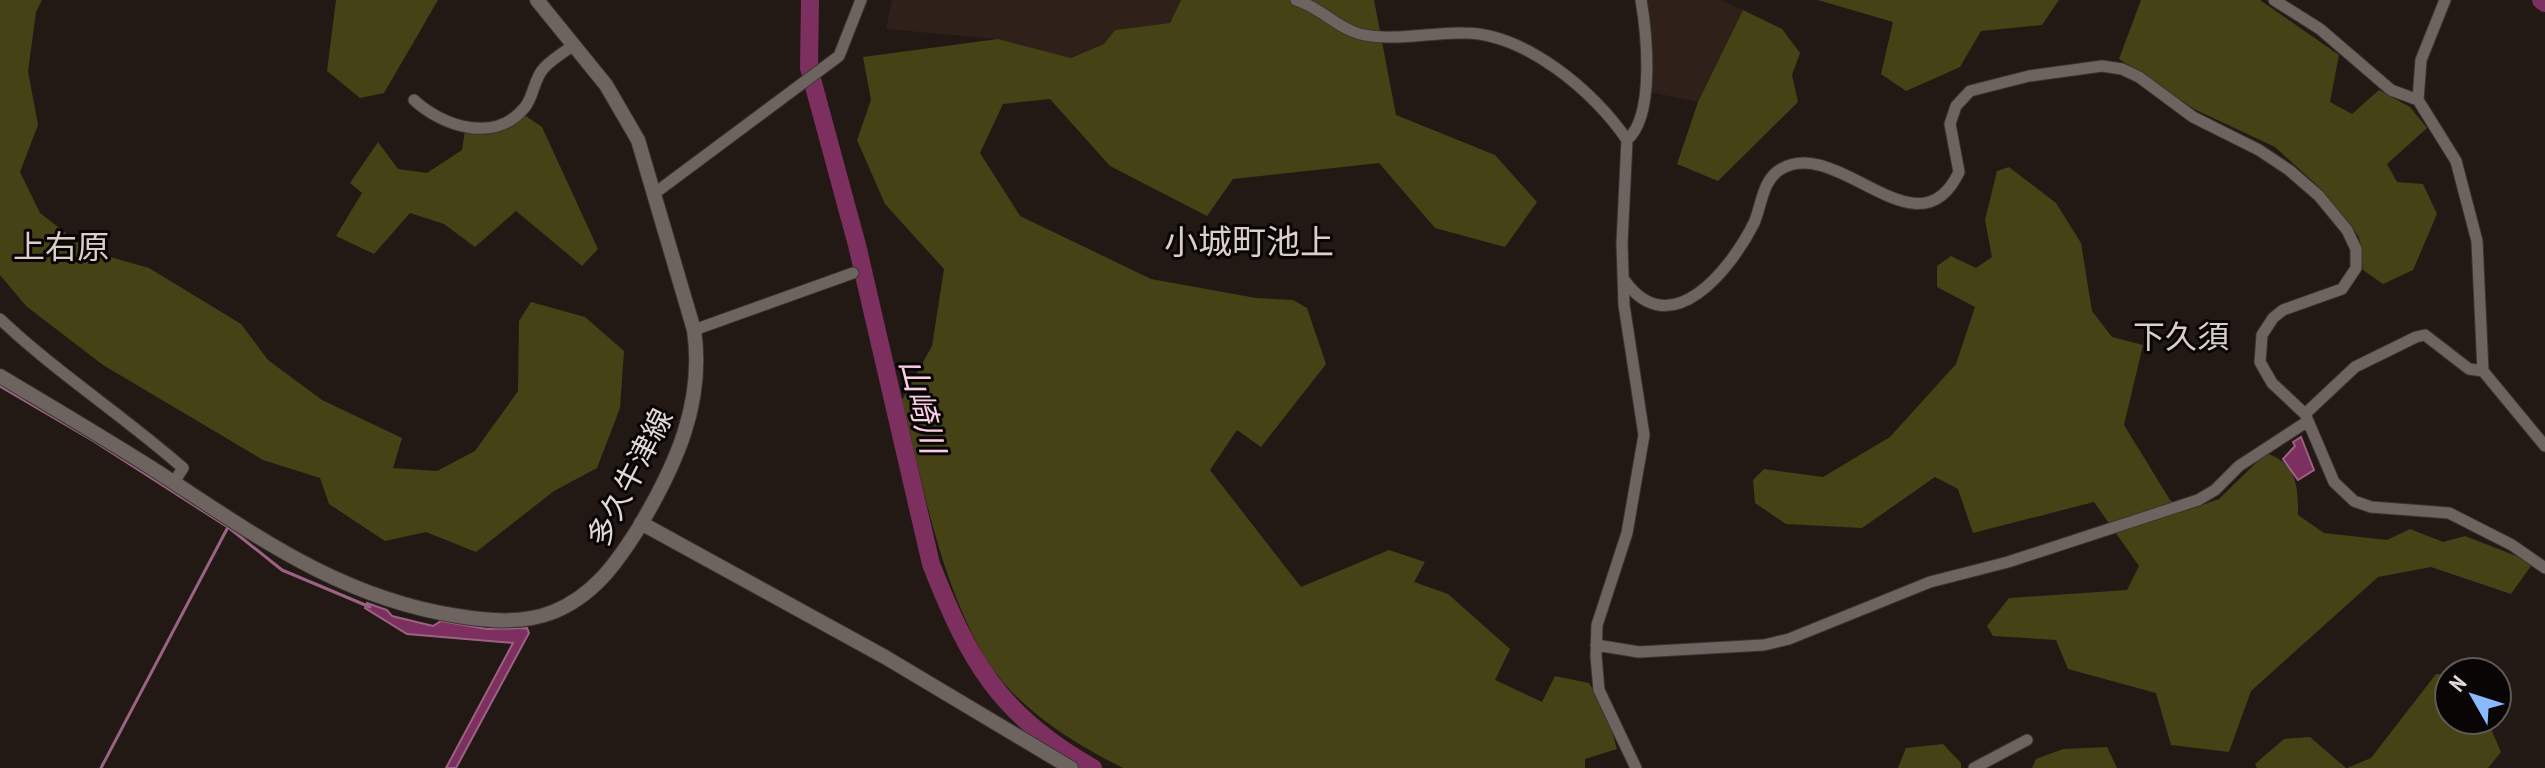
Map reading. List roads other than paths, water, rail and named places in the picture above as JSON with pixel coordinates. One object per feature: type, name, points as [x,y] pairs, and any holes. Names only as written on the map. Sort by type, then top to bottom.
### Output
[{"type":"main road","name":"多久牛津線","points":[[0,376],[174,482],[274,548],[334,581],[416,609],[487,620],[538,617],[574,601],[598,584],[641,523],[693,413],[698,357],[694,330],[638,140],[621,107],[537,0]]},
{"type":"main road","points":[[641,523],[885,657],[1071,768]]},
{"type":"street","points":[[655,193],[844,51],[861,0]]},
{"type":"street","points":[[1296,0],[1321,10],[1357,33],[1399,36],[1477,33],[1523,47],[1553,66],[1611,120],[1627,140]]},
{"type":"street","points":[[1636,768],[1599,690],[1596,645],[1604,599],[1627,533],[1644,435],[1642,405],[1628,342],[1622,243],[1627,140],[1639,127],[1645,100],[1641,0]]},
{"type":"street","points":[[2274,0],[2320,29],[2391,90],[2418,100]]},
{"type":"street","points":[[2445,0],[2421,60],[2418,100],[2452,153],[2477,241],[2483,371],[2545,446]]},
{"type":"street","points":[[414,100],[446,122],[468,129],[496,127],[514,120],[528,105],[541,70],[574,45]]},
{"type":"street","points":[[1625,281],[1636,296],[1654,306],[1673,307],[1692,297],[1732,257],[1747,234],[1774,174],[1794,163],[1824,167],[1902,201],[1933,202],[1943,195],[1959,172],[1950,124],[1956,106],[1970,91],[2083,67],[2122,69],[2193,117],[2259,150],[2289,170],[2319,196],[2353,239],[2357,258],[2347,283],[2331,295],[2283,310],[2268,324],[2259,352],[2264,373],[2306,418],[2334,482],[2354,501],[2389,510],[2449,513],[2512,545],[2545,568]]},
{"type":"street","points":[[694,330],[853,273]]},
{"type":"street","points":[[0,319],[38,354],[118,412],[183,468],[174,482]]},
{"type":"street","points":[[1596,645],[1639,652],[1764,645],[1789,639],[1930,582],[2008,562],[2207,496],[2239,466],[2306,418],[2355,367],[2416,337],[2425,335],[2469,369],[2483,371]]},
{"type":"street","points":[[1974,768],[2027,740]]},
{"type":"waterway","name":"山崎川","points":[[810,0],[809,68],[857,245],[931,564],[959,629],[991,683],[1034,728],[1093,768]]},
{"type":"waterway","points":[[2541,0],[2545,3]]},
{"type":"waterway","points":[[0,386],[94,441],[228,527],[282,570],[370,607]]},
{"type":"waterway","points":[[101,768],[228,527]]},
{"type":"district","name":"小城町池上","points":[[1249,241]]},
{"type":"district","name":"上右原","points":[[61,246]]},
{"type":"district","name":"下久須","points":[[2181,336]]}]
